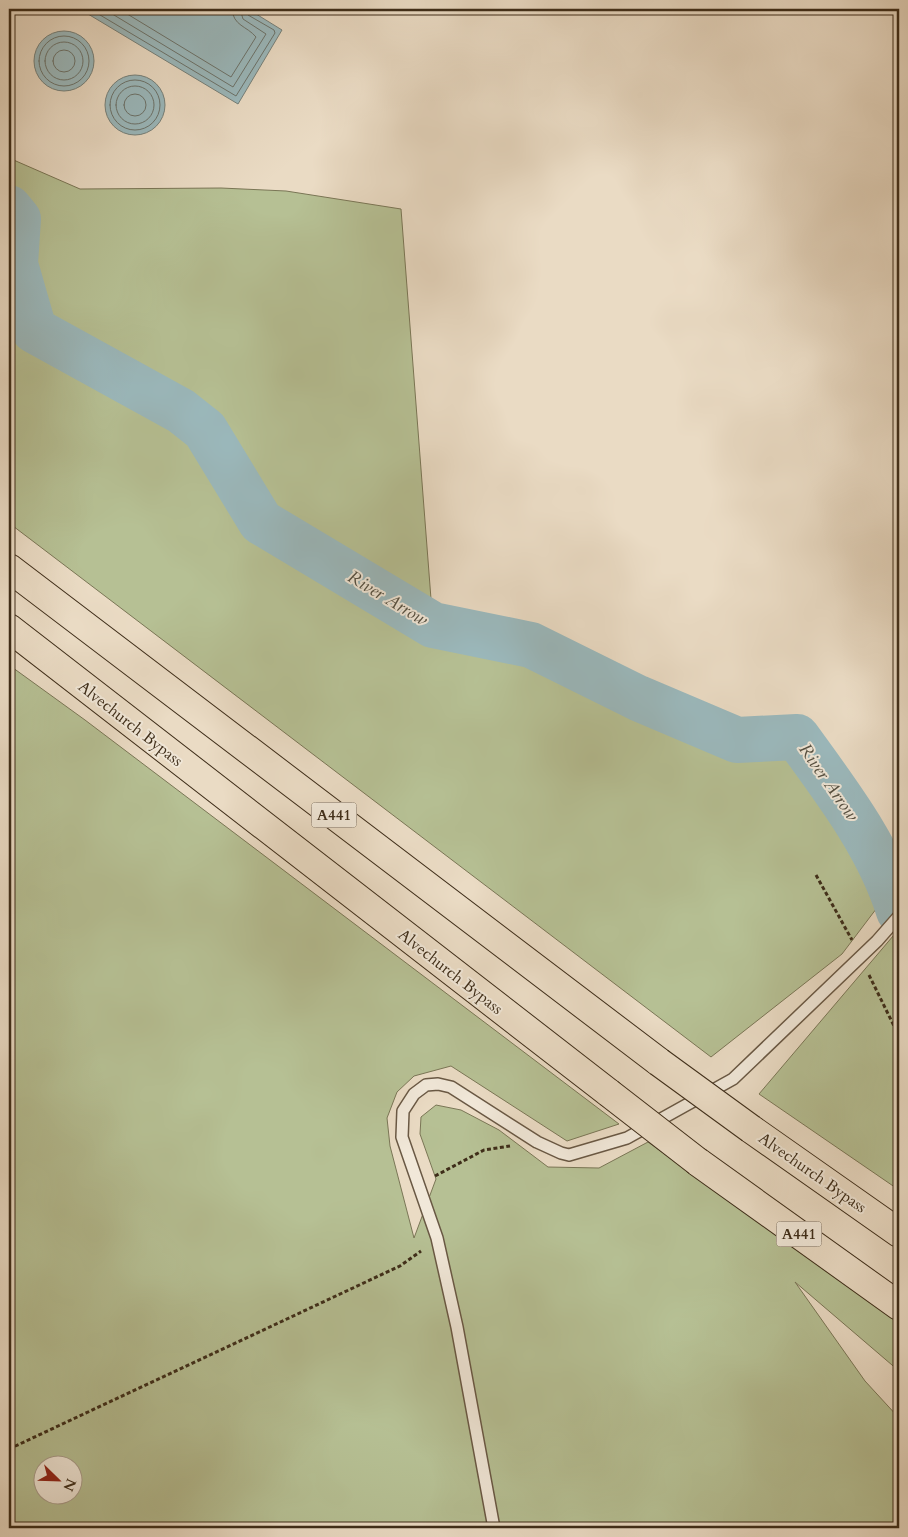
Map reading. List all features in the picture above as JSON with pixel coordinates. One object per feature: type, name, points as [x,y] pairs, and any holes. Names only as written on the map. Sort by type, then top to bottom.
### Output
[{"type":"highway","name":"Alvechurch Bypass","points":[[9,568],[659,1062],[899,1233]]},
{"type":"highway","name":"Alvechurch Bypass","points":[[9,628],[698,1162],[899,1306]]},
{"type":"lane","points":[[494,1528],[457,1327],[437,1238],[402,1136],[403,1112],[414,1094],[426,1086],[438,1084],[451,1086],[537,1142],[569,1155],[627,1138],[733,1079],[861,957],[899,916]]},
{"type":"path","points":[[816,875],[861,957],[895,1028]]},
{"type":"path","points":[[418,1185],[484,1150],[537,1142]]},
{"type":"path","points":[[9,1450],[400,1266],[416,1256],[437,1238]]},
{"type":"green space","points":[[9,158],[80,189],[221,188],[286,191],[401,209],[433,625],[531,645],[638,698],[737,740],[797,737],[854,816],[892,888],[842,954],[711,1057],[9,523]]},
{"type":"green space","points":[[9,665],[85,720],[619,1124],[567,1141],[451,1066],[414,1076],[397,1092],[387,1118],[390,1146],[414,1238],[436,1179],[420,1134],[421,1117],[436,1105],[461,1110],[499,1130],[548,1167],[599,1168],[648,1142],[899,1322],[899,1371],[795,1282],[865,1381],[899,1418],[899,1528],[9,1528]]},
{"type":"green space","points":[[899,929],[899,1190],[759,1094]]},
{"type":"water","points":[[85,9],[248,9],[282,30],[238,104],[83,11]]},
{"type":"water","points":[[58,31],[70,31],[81,36],[89,44],[94,55],[92,73],[81,86],[70,91],[58,91],[47,86],[39,78],[34,67],[34,55],[39,44],[47,36]]},
{"type":"water","points":[[129,75],[141,75],[152,80],[160,88],[165,99],[163,117],[152,130],[141,135],[129,135],[118,130],[110,122],[105,111],[105,99],[110,88],[118,80]]},
{"type":"building","points":[[9,9],[18,9],[9,23]]},
{"type":"waterway","name":"River Arrow","points":[[9,208],[18,219],[15,264],[34,330],[181,411],[205,430],[261,522],[433,625],[531,645],[638,698],[737,740],[797,737],[841,799],[868,842],[880,864],[899,911]]},
{"type":"waterway","name":"River Arrow","points":[[9,267],[15,264]]}]
